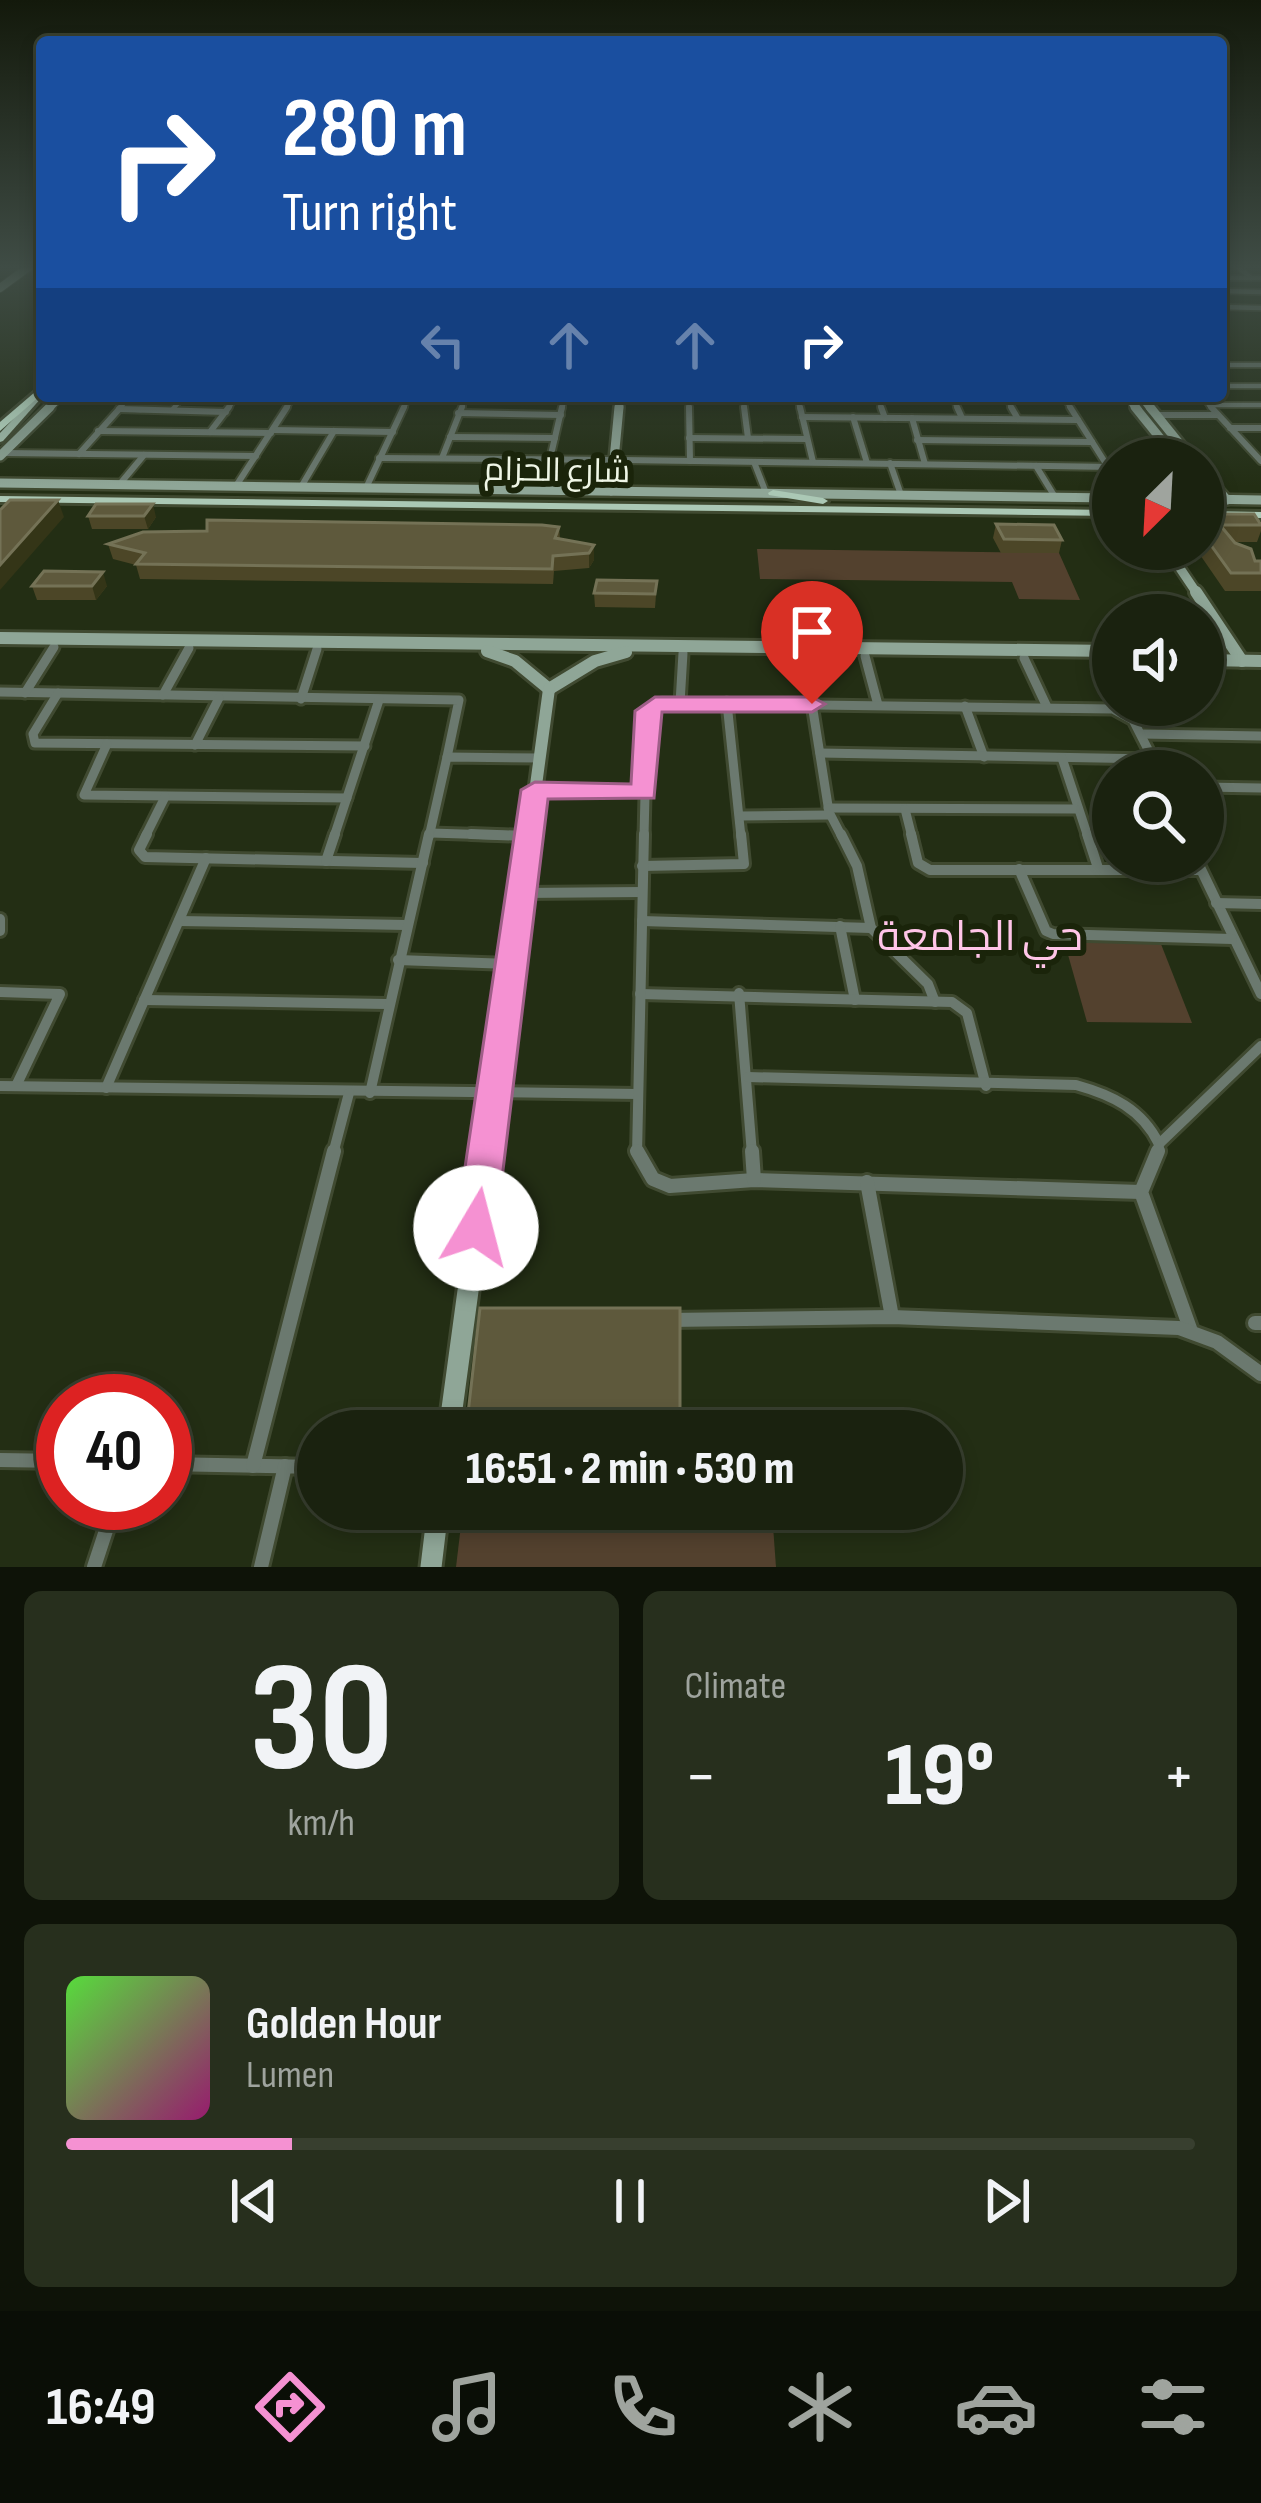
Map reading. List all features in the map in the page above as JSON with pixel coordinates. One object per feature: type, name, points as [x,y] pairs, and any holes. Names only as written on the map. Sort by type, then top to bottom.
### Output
[{"type":"highway","points":[[0,412],[36,379]]},
{"type":"highway","points":[[0,428],[36,395]]},
{"type":"main road","points":[[0,439],[36,397]]},
{"type":"main road","name":"شارع الحزام","points":[[0,491],[69,500],[496,497]]},
{"type":"main road","name":"شارع الحزام","points":[[0,491],[408,492],[643,512],[1092,502]]},
{"type":"main road","points":[[770,493],[823,501]]},
{"type":"main road","points":[[46,507],[69,500]]},
{"type":"main road","name":"شارع الحزام","points":[[533,502],[823,501],[980,507]]},
{"type":"main road","points":[[1224,503],[1261,502]]},
{"type":"main road","name":"شارع الحزام","points":[[1017,507],[1092,512]]},
{"type":"main road","points":[[1224,514],[1261,515]]},
{"type":"street","points":[[1227,365],[1261,365]]},
{"type":"street","points":[[1227,386],[1261,386]]},
{"type":"street","points":[[2,454],[55,402]]},
{"type":"street","points":[[79,454],[125,402]]},
{"type":"street","points":[[172,410],[179,402]]},
{"type":"street","points":[[210,432],[233,402]]},
{"type":"street","points":[[236,486],[290,402]]},
{"type":"street","points":[[366,488],[406,402]]},
{"type":"street","points":[[442,458],[463,402]]},
{"type":"street","points":[[550,459],[564,402]]},
{"type":"street","points":[[616,491],[624,402]]},
{"type":"street","points":[[688,402],[690,461]]},
{"type":"street","points":[[744,402],[748,438]]},
{"type":"street","points":[[798,402],[813,462]]},
{"type":"street","points":[[880,402],[885,418]]},
{"type":"street","points":[[955,402],[962,419]]},
{"type":"street","points":[[1008,402],[1018,419]]},
{"type":"street","points":[[1068,402],[1092,442]]},
{"type":"street","points":[[1132,402],[1160,438]]},
{"type":"street","points":[[1146,402],[1175,438]]},
{"type":"street","points":[[1206,402],[1261,461]]},
{"type":"street","points":[[1209,405],[1261,405]]},
{"type":"street","points":[[119,409],[226,412]]},
{"type":"street","points":[[458,413],[561,415]]},
{"type":"street","points":[[1156,415],[1218,415]]},
{"type":"street","points":[[802,417],[1078,420]]},
{"type":"street","points":[[853,417],[867,463]]},
{"type":"street","points":[[912,418],[925,464]]},
{"type":"street","points":[[1230,428],[1261,428]]},
{"type":"street","points":[[98,431],[393,432]]},
{"type":"street","points":[[301,487],[334,431]]},
{"type":"street","points":[[450,436],[555,438]]},
{"type":"street","points":[[689,437],[807,439]]},
{"type":"street","points":[[917,440],[1092,442]]},
{"type":"street","points":[[1244,442],[1261,442]]},
{"type":"street","points":[[2,454],[256,456]]},
{"type":"street","points":[[119,485],[144,455]]},
{"type":"street","points":[[379,458],[1092,467]]},
{"type":"street","points":[[502,459],[496,497],[616,491],[1092,500]]},
{"type":"street","points":[[754,462],[770,493]]},
{"type":"street","points":[[890,464],[901,495]]},
{"type":"street","points":[[1036,466],[1055,497]]},
{"type":"street","points":[[0,491],[119,485],[408,492]]},
{"type":"street","points":[[1225,499],[1261,502]]},
{"type":"street","points":[[1225,499],[1244,505]]},
{"type":"street","points":[[0,508],[46,507]]},
{"type":"street","points":[[1181,570],[1239,657]]},
{"type":"street","points":[[0,642],[1092,655]]},
{"type":"street","points":[[0,642],[55,647],[254,645],[1092,656]]},
{"type":"street","points":[[25,693],[55,647]]},
{"type":"street","points":[[163,695],[189,648]]},
{"type":"street","points":[[301,699],[317,649]]},
{"type":"street","points":[[487,651],[514,661],[549,689]]},
{"type":"street","points":[[454,1410],[474,1318],[494,1094],[549,689],[577,670],[626,652]]},
{"type":"street","points":[[680,703],[683,653]]},
{"type":"street","points":[[866,656],[878,705]]},
{"type":"street","points":[[1224,657],[1261,657]]},
{"type":"street","points":[[1024,658],[1047,707]]},
{"type":"street","points":[[0,692],[459,700],[370,1093]]},
{"type":"street","points":[[58,693],[33,734],[35,742],[365,746]]},
{"type":"street","points":[[195,745],[219,698]]},
{"type":"street","points":[[326,861],[380,700]]},
{"type":"street","points":[[642,866],[742,866],[728,703]]},
{"type":"street","points":[[1141,1192],[867,1181],[754,1180],[680,1186],[652,1179],[637,1160],[641,921],[648,709],[728,703],[1118,710],[1131,717],[1149,750]]},
{"type":"street","points":[[812,704],[829,812],[857,866],[871,928],[928,985],[935,1002]]},
{"type":"street","points":[[965,706],[984,757]]},
{"type":"street","points":[[1141,734],[1261,736]]},
{"type":"street","points":[[107,744],[83,795],[347,798]]},
{"type":"street","points":[[820,753],[1092,760]]},
{"type":"street","points":[[447,757],[539,758]]},
{"type":"street","points":[[1062,758],[1092,852]]},
{"type":"street","points":[[1224,787],[1258,788],[1261,799]]},
{"type":"street","points":[[535,790],[644,792]]},
{"type":"street","points":[[165,797],[140,854],[423,863]]},
{"type":"street","points":[[905,809],[922,867],[1092,868]]},
{"type":"street","points":[[740,816],[1076,809]]},
{"type":"street","points":[[430,833],[529,836]]},
{"type":"street","points":[[106,1088],[206,858]]},
{"type":"street","points":[[1019,868],[1046,931],[1053,934],[1232,938]]},
{"type":"street","points":[[1206,882],[1261,994]]},
{"type":"street","points":[[521,893],[642,892]]},
{"type":"street","points":[[1216,903],[1261,904]]},
{"type":"street","points":[[0,919],[0,931]]},
{"type":"street","points":[[179,921],[406,926]]},
{"type":"street","points":[[641,921],[871,928]]},
{"type":"street","points":[[840,926],[855,1000]]},
{"type":"street","points":[[398,960],[512,964]]},
{"type":"street","points":[[0,992],[60,994],[16,1086]]},
{"type":"street","points":[[640,994],[739,993],[935,1002],[966,1010],[986,1085]]},
{"type":"street","points":[[739,993],[754,1180]]},
{"type":"street","points":[[145,1000],[387,1004]]},
{"type":"street","points":[[1159,1144],[1261,1046]]},
{"type":"street","points":[[748,1077],[1094,1089],[1140,1115],[1159,1144],[1157,1164],[1141,1192],[1191,1331]]},
{"type":"street","points":[[0,1086],[638,1094]]},
{"type":"street","points":[[254,1466],[350,1093]]},
{"type":"street","points":[[867,1181],[892,1318]]},
{"type":"street","points":[[657,1320],[892,1318],[1191,1331],[1217,1342],[1261,1374]]},
{"type":"street","points":[[0,1460],[36,1461]]},
{"type":"street","points":[[192,1465],[297,1466]]},
{"type":"street","points":[[261,1567],[286,1466]]},
{"type":"street","points":[[94,1567],[106,1530]]},
{"type":"street","points":[[431,1567],[435,1530]]},
{"type":"shaded area","points":[[757,549],[1059,553],[1080,600],[1019,599],[1012,582],[760,579]]},
{"type":"shaded area","points":[[1063,937],[1159,939],[1192,1023],[1087,1022]]},
{"type":"shaded area","points":[[460,1530],[773,1530],[776,1567],[456,1567]]},
{"type":"building","points":[[10,500],[58,500],[0,565],[0,510]]},
{"type":"building","points":[[96,504],[153,504],[144,516],[88,516]]},
{"type":"building","points":[[1224,514],[1254,514],[1261,525],[1224,525]]},
{"type":"building","points":[[207,520],[542,525],[559,527],[555,538],[594,545],[589,553],[553,556],[552,569],[136,564],[145,553],[108,544],[143,532],[207,531]]},
{"type":"building","points":[[996,524],[1054,525],[1062,540],[1004,539]]},
{"type":"building","points":[[1224,530],[1235,543],[1251,549],[1255,561],[1261,561],[1261,573],[1231,573],[1224,563]]},
{"type":"building","points":[[44,571],[103,572],[92,586],[32,586]]},
{"type":"building","points":[[597,580],[657,581],[655,594],[594,593]]},
{"type":"building","points":[[480,1308],[680,1308],[680,1410],[468,1410]]},
{"type":"district","name":"حي الجامعة","points":[[980,937]]},
{"type":"route","points":[[476,1228],[535,790],[644,792],[647,711],[655,704],[812,704]]}]
